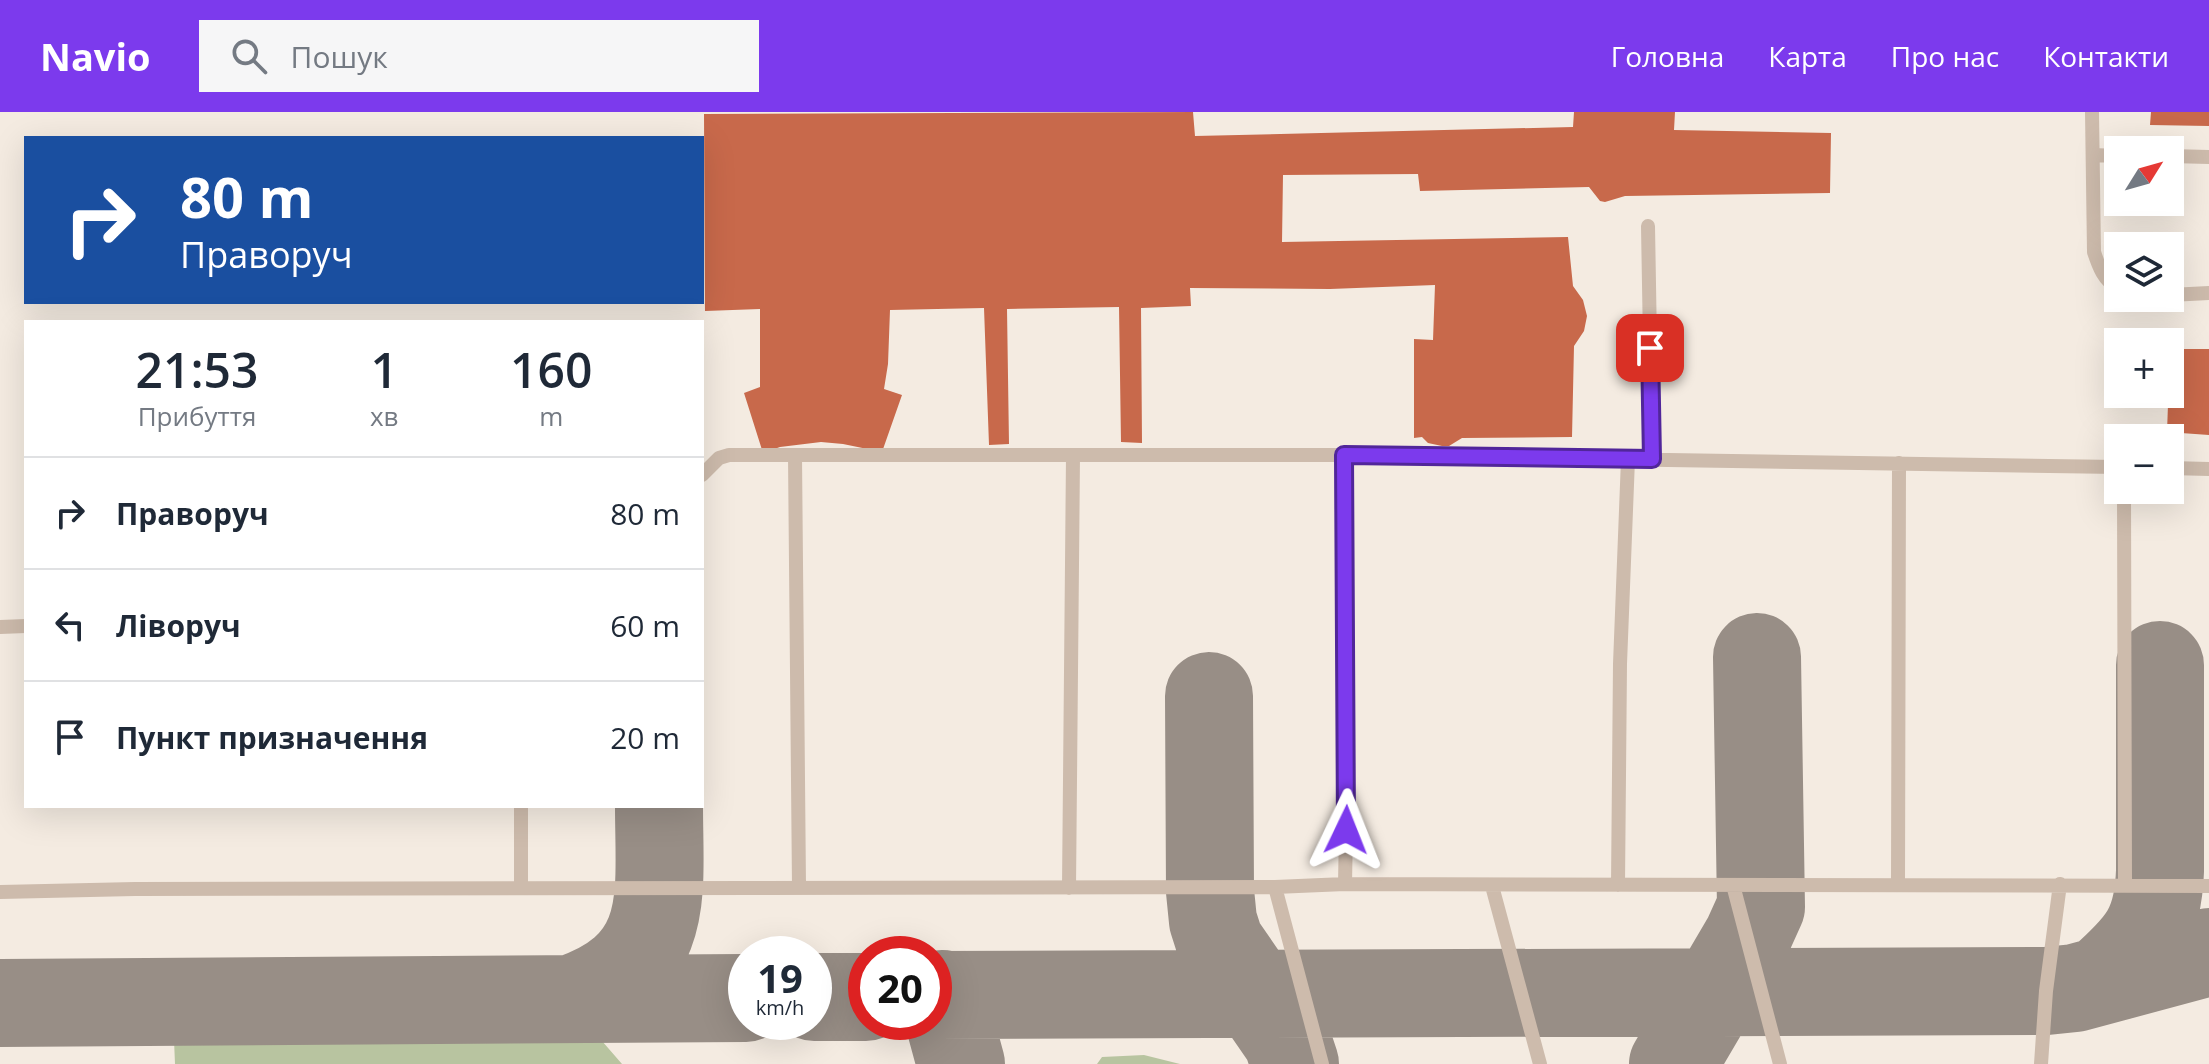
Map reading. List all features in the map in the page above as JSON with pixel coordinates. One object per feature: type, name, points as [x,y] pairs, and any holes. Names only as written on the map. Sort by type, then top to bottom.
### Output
[{"type":"lane","points":[[2092,112],[2094,252],[2104,275]]},
{"type":"lane","points":[[2093,155],[2104,155]]},
{"type":"lane","points":[[2184,156],[2209,157]]},
{"type":"lane","points":[[1648,226],[1652,459]]},
{"type":"lane","points":[[2184,294],[2209,293]]},
{"type":"lane","points":[[704,473],[719,458],[729,455],[1344,455],[2104,467]]},
{"type":"lane","points":[[1344,455],[1345,884]]},
{"type":"lane","points":[[795,456],[799,887]]},
{"type":"lane","points":[[1069,888],[1073,456]]},
{"type":"lane","points":[[1618,885],[1620,664],[1628,459]]},
{"type":"lane","points":[[1898,884],[1899,463]]},
{"type":"lane","points":[[2184,468],[2209,469]]},
{"type":"lane","points":[[2124,504],[2125,885]]},
{"type":"lane","points":[[0,627],[24,626]]},
{"type":"lane","points":[[521,808],[521,888]]},
{"type":"lane","points":[[0,892],[151,889],[1275,887],[1345,884],[2209,886]]},
{"type":"lane","points":[[2041,1064],[2046,991],[2060,884]]},
{"type":"lane","points":[[1733,885],[1780,1064]]},
{"type":"lane","points":[[1492,886],[1540,1064]]},
{"type":"lane","points":[[1275,887],[1322,1064]]},
{"type":"green space","points":[[174,1040],[602,1041],[622,1064],[175,1064]]},
{"type":"green space","points":[[1144,1055],[1180,1064],[1097,1064],[1102,1057]]},
{"type":"building","points":[[1193,112],[1195,136],[1573,127],[1574,112],[1675,112],[1674,130],[1831,133],[1830,193],[1625,196],[1605,202],[1600,201],[1589,187],[1420,191],[1418,174],[1283,175],[1282,242],[1568,237],[1573,286],[1583,300],[1587,316],[1584,331],[1574,346],[1572,437],[1462,438],[1449,446],[1428,443],[1422,437],[1414,438],[1414,339],[1433,340],[1435,285],[1330,289],[1190,288],[1191,306],[1141,308],[1142,443],[1121,442],[1119,307],[1007,309],[1009,444],[989,445],[984,308],[890,310],[884,389],[902,395],[882,452],[821,442],[780,447],[763,453],[744,393],[760,387],[760,309],[705,311],[704,114]]},
{"type":"building","points":[[2151,112],[2209,112],[2209,126],[2150,125]]},
{"type":"building","points":[[2184,349],[2209,349],[2209,435],[2184,433],[2184,424],[2167,424],[2168,408],[2184,408]]},
{"type":"taxiway","points":[[1673,1064],[1747,938],[1761,907],[1757,657]]},
{"type":"taxiway","points":[[2103,979],[2146,932],[2159,890],[2160,665]]},
{"type":"taxiway","points":[[1209,696],[1210,891],[1213,921],[1220,943],[1287,1040],[1295,1064]]},
{"type":"taxiway","points":[[571,999],[604,984],[628,967],[644,946],[658,897],[659,808]]},
{"type":"taxiway","points":[[952,995],[2046,991],[2075,988],[2209,952]]},
{"type":"taxiway","points":[[832,997],[848,997]]},
{"type":"taxiway","points":[[0,1003],[728,998]]},
{"type":"taxiway","points":[[952,1031],[961,1064]]},
{"type":"route","points":[[1346,830],[1344,455],[1652,459],[1650,348]]}]
